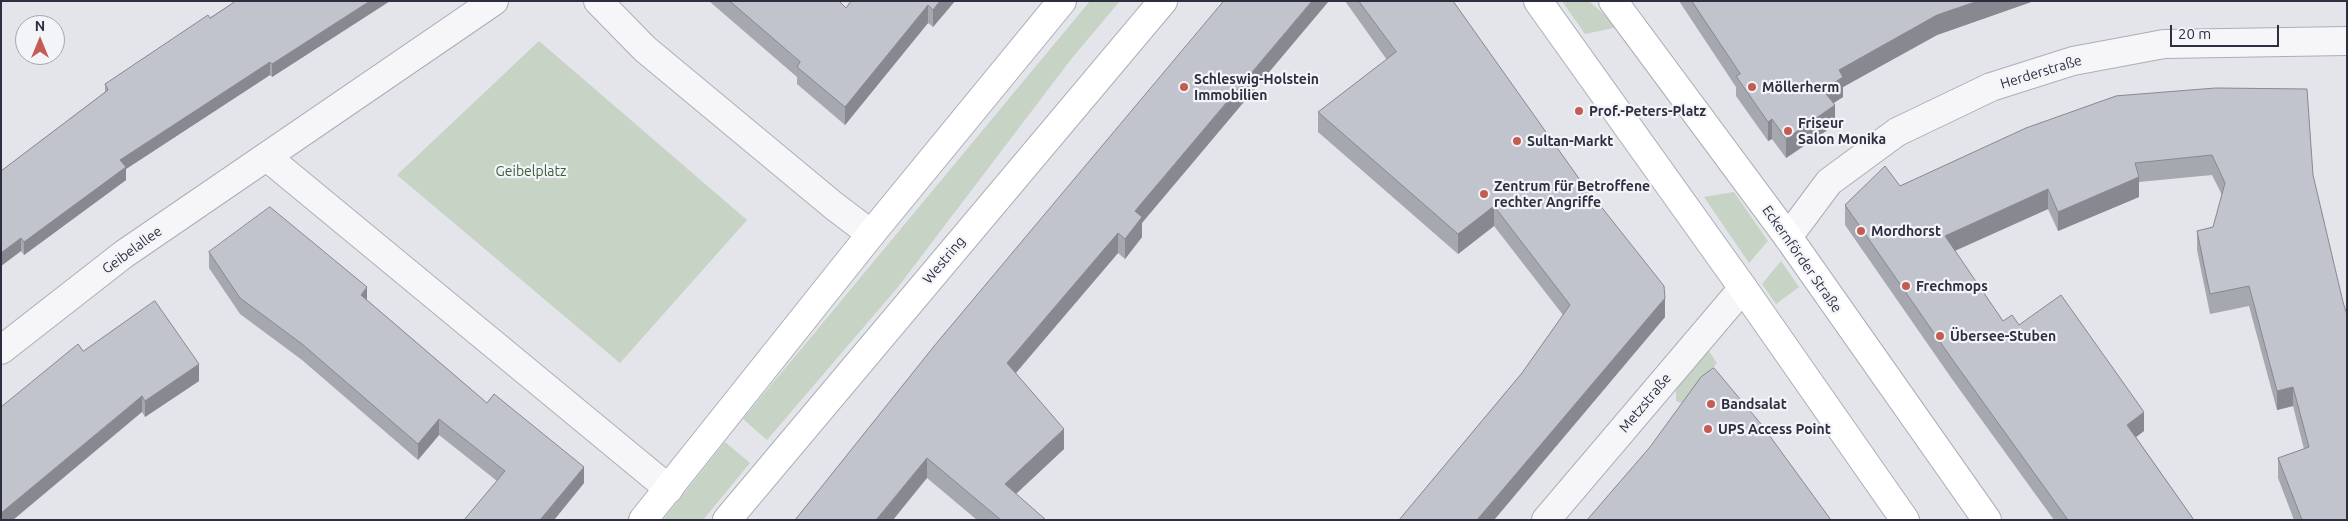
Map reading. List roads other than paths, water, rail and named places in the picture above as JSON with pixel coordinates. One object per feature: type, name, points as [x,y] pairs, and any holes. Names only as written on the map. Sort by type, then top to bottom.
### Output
[{"type":"main road","points":[[644,520],[872,234],[1062,1]]},
{"type":"main road","name":"Westring","points":[[727,520],[1163,1]]},
{"type":"main road","points":[[1538,1],[1743,288],[1905,520]]},
{"type":"main road","name":"Eckernförder Straße","points":[[1613,1],[1788,237],[1987,520]]},
{"type":"street","points":[[494,1],[267,157],[669,489]]},
{"type":"street","points":[[598,1],[645,49],[834,206],[872,234]]},
{"type":"street","name":"Herderstraße","points":[[1788,237],[1830,182],[1897,132],[1990,88],[2073,61],[2164,44],[2347,41]]},
{"type":"street","name":"Geibelallee","points":[[1,350],[124,254],[267,157]]},
{"type":"street","name":"Metzstraße","points":[[1546,520],[1743,288]]},
{"type":"place","name":"Schleswig-Holstein Immobilien","points":[[1184,87]]},
{"type":"place","name":"Möllerherm","points":[[1752,87]]},
{"type":"place","name":"Prof.-Peters-Platz","points":[[1579,111]]},
{"type":"place","name":"Friseur Salon Monika","points":[[1788,131]]},
{"type":"place","name":"Sultan-Markt","points":[[1517,141]]},
{"type":"place","name":"Zentrum für Betroffene rechter Angriffe","points":[[1484,194]]},
{"type":"place","name":"Mordhorst","points":[[1861,231]]},
{"type":"place","name":"Frechmops","points":[[1906,286]]},
{"type":"place","name":"Übersee-Stuben","points":[[1940,336]]},
{"type":"place","name":"Bandsalat","points":[[1711,404]]},
{"type":"place","name":"UPS Access Point","points":[[1708,429]]},
{"type":"park label","name":"Geibelplatz","points":[[531,171]]}]
